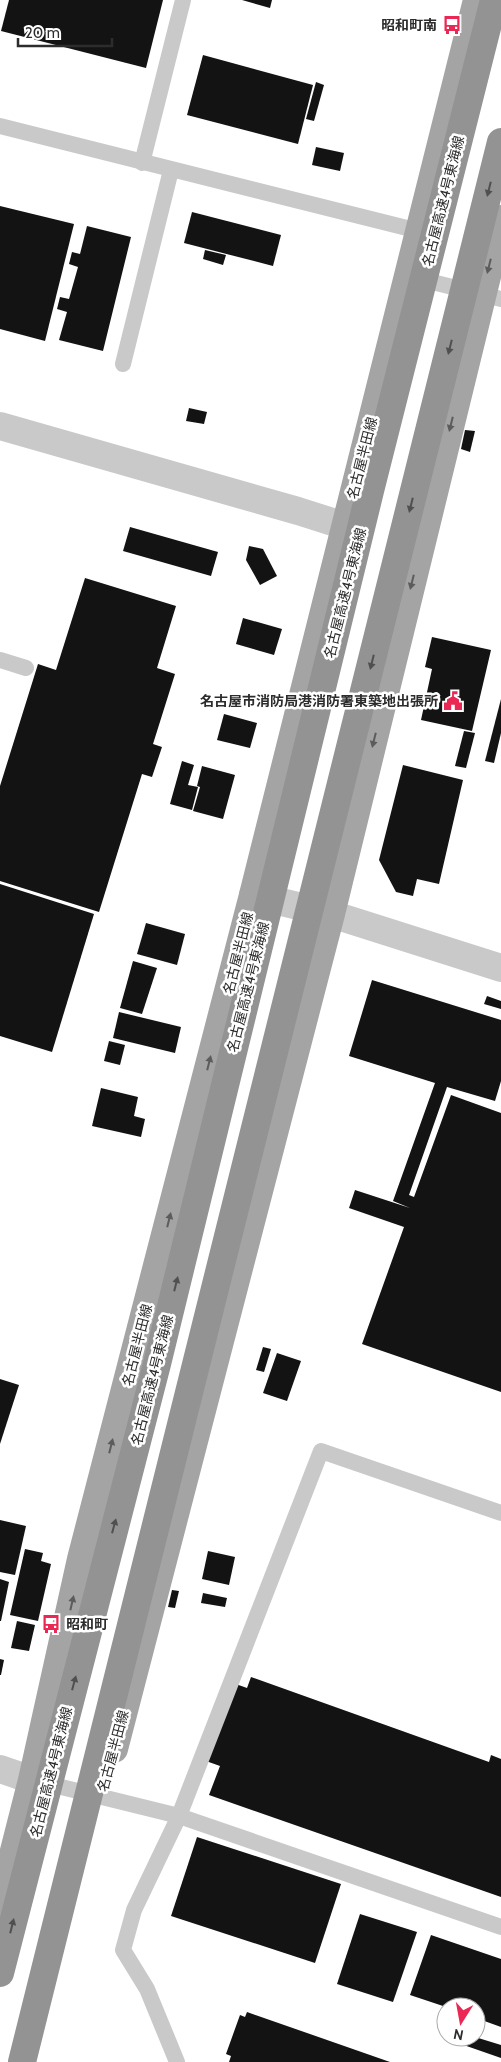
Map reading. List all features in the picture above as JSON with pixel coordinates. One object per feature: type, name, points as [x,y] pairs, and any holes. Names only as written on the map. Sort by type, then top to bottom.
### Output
[{"type":"highway","name":"名古屋高速4号東海線","points":[[0,1973],[157,1364],[370,491],[494,0]]},
{"type":"highway","points":[[22,2062],[501,142]]},
{"type":"main road","name":"名古屋半田線","points":[[0,1906],[32,1780],[82,1559],[252,895],[477,0]]},
{"type":"main road","name":"名古屋半田線","points":[[35,2062],[101,1798],[492,297],[501,219]]},
{"type":"street","points":[[0,426],[345,526]]},
{"type":"street","points":[[252,895],[331,914],[501,968]]},
{"type":"street","points":[[0,1769],[32,1780]]},
{"type":"lane","points":[[142,163],[183,0]]},
{"type":"lane","points":[[0,126],[419,231]]},
{"type":"lane","points":[[123,364],[171,170]]},
{"type":"lane","points":[[408,276],[492,297]]},
{"type":"lane","points":[[0,660],[26,668]]},
{"type":"lane","points":[[178,2062],[147,1989],[123,1950],[134,1910],[179,1816],[320,1451],[501,1513]]},
{"type":"lane","points":[[32,1780],[179,1816],[501,1927]]},
{"type":"building","points":[[9,0],[163,0],[146,68],[1,31]]},
{"type":"building","points":[[242,0],[272,0],[270,8]]},
{"type":"building","points":[[203,55],[313,85],[298,144],[187,115]]},
{"type":"building","points":[[316,82],[324,85],[314,121],[306,119]]},
{"type":"building","points":[[316,147],[344,153],[340,171],[312,165]]},
{"type":"building","points":[[0,206],[74,224],[45,341],[0,329]]},
{"type":"building","points":[[192,212],[281,235],[273,266],[184,243]]},
{"type":"building","points":[[87,226],[131,237],[103,351],[59,340],[67,312],[57,309],[60,297],[69,299],[78,267],[69,264],[72,252],[80,254]]},
{"type":"building","points":[[205,250],[226,255],[223,265],[203,259]]},
{"type":"building","points":[[189,408],[207,412],[204,424],[186,421]]},
{"type":"building","points":[[465,430],[475,431],[470,452],[461,449]]},
{"type":"building","points":[[130,527],[218,552],[211,576],[123,551]]},
{"type":"building","points":[[249,546],[263,549],[277,576],[260,585],[246,560]]},
{"type":"building","points":[[85,578],[176,606],[157,668],[175,674],[153,744],[162,747],[152,777],[142,774],[99,912],[0,881],[0,786],[38,664],[56,670]]},
{"type":"building","points":[[243,618],[282,629],[274,655],[236,644]]},
{"type":"building","points":[[432,637],[491,650],[472,731],[421,720],[432,669],[425,667]]},
{"type":"building","points":[[501,699],[501,733],[494,763],[485,761]]},
{"type":"building","points":[[224,714],[257,723],[250,748],[217,740]]},
{"type":"building","points":[[464,731],[475,733],[466,768],[455,766]]},
{"type":"building","points":[[182,761],[194,765],[188,785],[198,787],[192,810],[170,804]]},
{"type":"building","points":[[403,765],[463,780],[439,884],[417,879],[413,896],[396,892],[379,860]]},
{"type":"building","points":[[202,766],[235,775],[223,819],[193,811],[200,787],[197,786]]},
{"type":"building","points":[[0,884],[94,914],[52,1052],[0,1036]]},
{"type":"building","points":[[146,923],[185,934],[177,965],[137,954]]},
{"type":"building","points":[[133,961],[157,968],[142,1014],[120,1008]]},
{"type":"building","points":[[372,980],[501,1020],[501,1081],[495,1101],[447,1087],[409,1195],[414,1197],[451,1095],[501,1113],[501,1392],[362,1344],[404,1227],[349,1208],[355,1190],[410,1208],[393,1201],[435,1083],[349,1056]]},
{"type":"building","points":[[487,996],[501,1001],[501,1009],[484,1004]]},
{"type":"building","points":[[119,1012],[181,1027],[175,1053],[113,1038]]},
{"type":"building","points":[[109,1041],[125,1045],[120,1065],[104,1061]]},
{"type":"building","points":[[101,1088],[138,1097],[134,1116],[145,1119],[141,1137],[92,1126]]},
{"type":"building","points":[[263,1347],[271,1349],[264,1372],[256,1370]]},
{"type":"building","points":[[277,1353],[301,1361],[287,1401],[263,1393]]},
{"type":"building","points":[[0,1379],[19,1385],[0,1444]]},
{"type":"building","points":[[0,1520],[26,1526],[15,1575],[0,1572]]},
{"type":"building","points":[[25,1549],[43,1553],[41,1561],[51,1564],[38,1621],[10,1615]]},
{"type":"building","points":[[208,1551],[235,1557],[229,1585],[202,1579]]},
{"type":"building","points":[[0,1579],[9,1582],[1,1621],[0,1621]]},
{"type":"building","points":[[172,1590],[179,1591],[175,1608],[168,1607]]},
{"type":"building","points":[[203,1593],[227,1598],[225,1607],[201,1603]]},
{"type":"building","points":[[17,1621],[35,1625],[29,1651],[11,1648]]},
{"type":"building","points":[[0,1659],[4,1660],[1,1675],[0,1675]]},
{"type":"building","points":[[251,1677],[489,1762],[491,1755],[501,1759],[501,1897],[209,1795],[220,1766],[206,1761],[233,1683],[247,1688]]},
{"type":"building","points":[[197,1837],[341,1884],[315,1963],[171,1916]]},
{"type":"building","points":[[360,1914],[417,1932],[393,2002],[337,1984]]},
{"type":"building","points":[[431,1935],[501,1959],[501,2027],[486,2022],[486,1997],[436,1997],[436,2004],[410,1995]]},
{"type":"building","points":[[247,2012],[390,2062],[229,2062],[231,2056],[226,2054],[240,2015],[245,2017]]},
{"type":"building","points":[[486,2040],[501,2045],[501,2058],[469,2047],[486,2047]]},
{"type":"place","name":"昭和町南","points":[[452,25]]},
{"type":"place","name":"名古屋市消防局港消防署東築地出張所","points":[[453,701]]},
{"type":"place","name":"昭和町","points":[[51,1624]]}]
